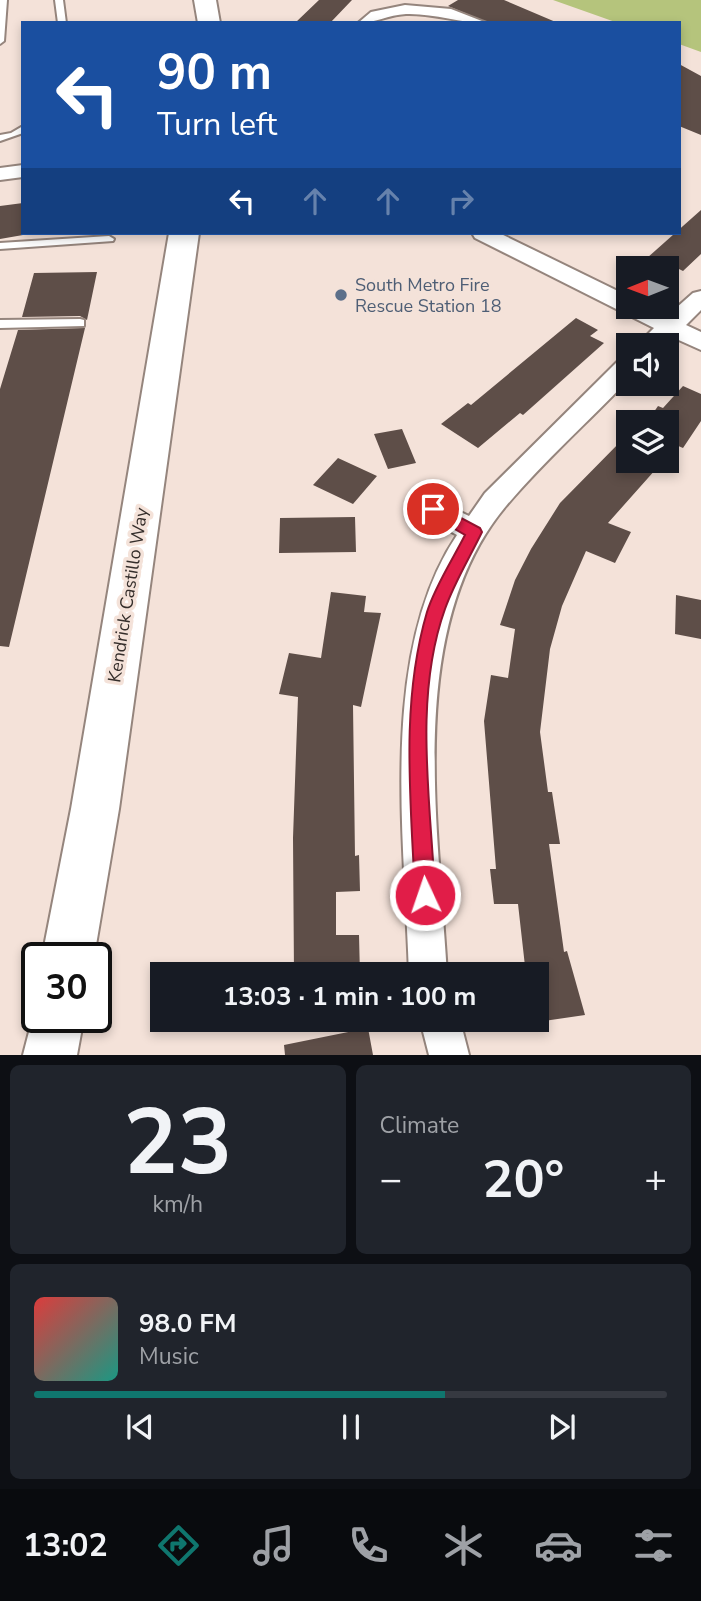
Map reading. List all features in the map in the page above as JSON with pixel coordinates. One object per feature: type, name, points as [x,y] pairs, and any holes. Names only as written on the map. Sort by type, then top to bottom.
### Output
[{"type":"main road","points":[[205,0],[209,21]]},
{"type":"main road","name":"Kendrick Castillo Way","points":[[71,942],[95,809],[184,235]]},
{"type":"main road","points":[[50,1055],[54,1033]]},
{"type":"street","points":[[368,21],[372,15],[399,3],[437,6],[474,21]]},
{"type":"street","points":[[0,174],[21,171]]},
{"type":"street","points":[[487,235],[616,300]]},
{"type":"street","points":[[661,333],[701,298]]},
{"type":"street","points":[[654,319],[701,342]]},
{"type":"street","points":[[427,962],[418,736],[423,666],[436,609],[474,532],[495,500],[616,378]]},
{"type":"street","points":[[433,509],[474,532]]},
{"type":"street","points":[[443,1032],[449,1055]]},
{"type":"lane","points":[[0,41],[3,0]]},
{"type":"lane","points":[[59,0],[62,21]]},
{"type":"lane","points":[[0,138],[21,130]]},
{"type":"lane","points":[[0,246],[109,239]]},
{"type":"lane","points":[[0,324],[80,323]]},
{"type":"green space","points":[[553,0],[701,0],[701,52],[681,45],[681,21],[612,21]]},
{"type":"building","points":[[319,0],[352,0],[332,21],[297,21]]},
{"type":"building","points":[[458,0],[504,0],[553,21],[484,21],[448,6]]},
{"type":"building","points":[[681,65],[701,76],[701,135],[681,127]]},
{"type":"building","points":[[21,203],[23,235],[0,239],[0,206]]},
{"type":"building","points":[[701,210],[701,254],[683,271],[679,269],[679,256],[649,256],[673,235],[681,235],[681,228]]},
{"type":"building","points":[[97,272],[87,320],[80,316],[22,317],[34,273]]},
{"type":"building","points":[[576,318],[598,330],[590,336],[604,343],[523,415],[520,413],[478,448],[441,424],[468,403],[471,405]]},
{"type":"building","points":[[85,328],[9,647],[0,646],[0,389],[18,330]]},
{"type":"building","points":[[683,386],[701,394],[701,421],[683,448],[679,446],[679,410],[655,410],[658,406],[663,408],[674,396],[679,396]]},
{"type":"building","points":[[402,429],[416,463],[388,469],[374,434]]},
{"type":"building","points":[[616,446],[616,473],[652,473],[608,523],[631,532],[615,563],[586,551],[562,606],[550,649],[540,732],[548,792],[552,792],[560,844],[549,844],[564,952],[567,951],[585,1015],[549,1020],[549,962],[525,962],[518,904],[494,904],[490,869],[496,869],[484,721],[491,675],[508,678],[515,629],[500,625],[515,580],[560,503]]},
{"type":"building","points":[[338,458],[377,476],[353,504],[313,485]]},
{"type":"building","points":[[355,517],[356,552],[279,553],[280,518]]},
{"type":"building","points":[[331,592],[366,596],[364,612],[381,613],[361,707],[353,705],[355,856],[359,855],[360,891],[336,892],[336,935],[359,935],[360,962],[294,962],[293,838],[298,697],[279,694],[289,653],[321,658]]},
{"type":"building","points":[[676,595],[701,600],[701,639],[675,634]]},
{"type":"building","points":[[348,1032],[369,1032],[373,1055],[285,1055],[284,1045]]},
{"type":"place","name":"South Metro Fire Rescue Station 18","points":[[341,295]]},
{"type":"route","points":[[425,895],[418,736],[423,666],[436,609],[474,532],[433,509]]}]
